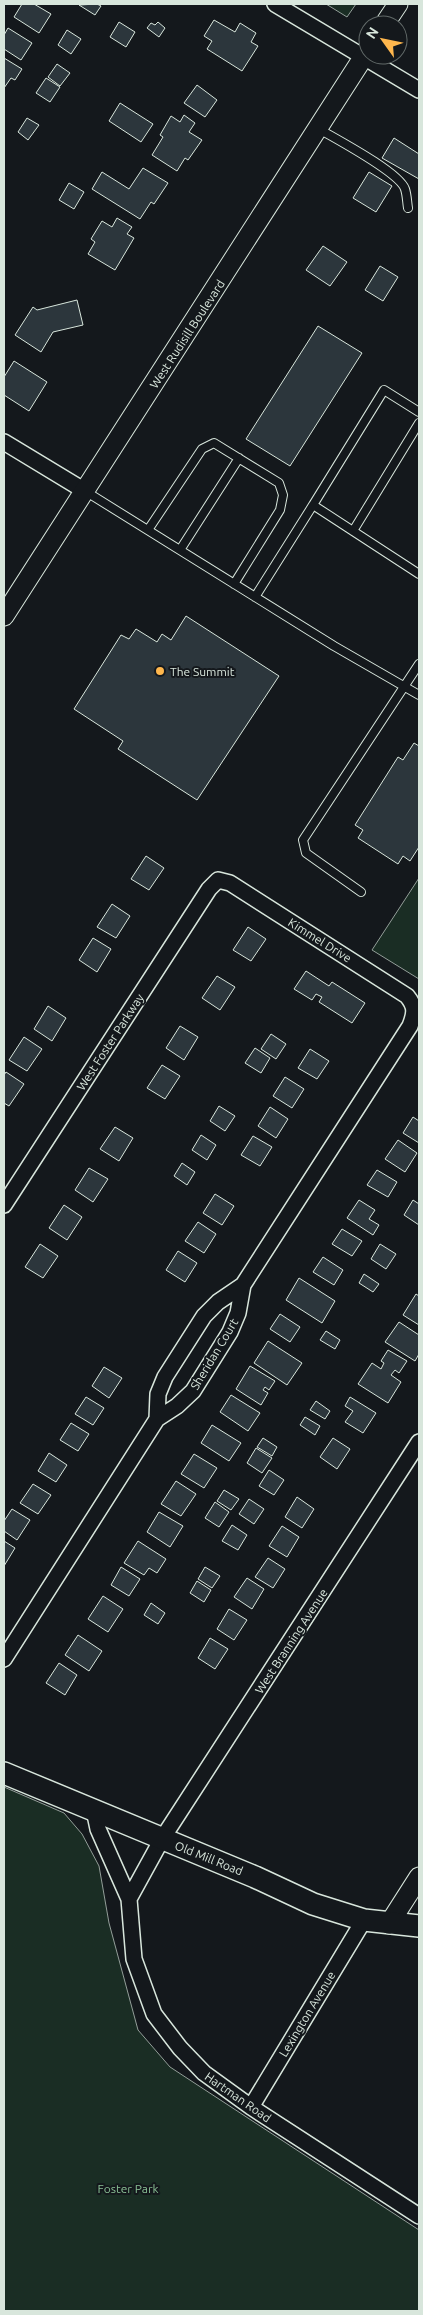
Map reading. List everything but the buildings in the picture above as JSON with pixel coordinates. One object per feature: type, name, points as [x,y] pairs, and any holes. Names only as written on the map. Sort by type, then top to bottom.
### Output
[{"type":"main road","name":"Old Mill Road","points":[[4,1773],[162,1838],[313,1904],[364,1920],[419,1926]]},
{"type":"street","points":[[275,4],[358,49]]},
{"type":"street","points":[[391,15],[398,4]]},
{"type":"street","name":"West Rudisill Boulevard","points":[[4,616],[319,130],[359,65]]},
{"type":"street","points":[[383,65],[419,90]]},
{"type":"street","points":[[4,442],[85,491]]},
{"type":"street","name":"Kimmel Drive","points":[[218,880],[230,883],[407,996],[414,1009]]},
{"type":"street","name":"West Foster Parkway","points":[[4,1206],[209,889],[218,880]]},
{"type":"street","name":"Sheridan Court","points":[[4,1659],[157,1419],[177,1406],[193,1391],[230,1332],[238,1313],[243,1285],[410,1026],[414,1009]]},
{"type":"street","points":[[157,1419],[158,1394],[164,1376],[204,1316],[218,1302],[243,1285]]},
{"type":"street","name":"West Branning Avenue","points":[[162,1838],[419,1442]]},
{"type":"street","points":[[94,1810],[98,1829],[129,1898]]},
{"type":"street","points":[[129,1898],[162,1838]]},
{"type":"street","points":[[390,1924],[419,1878]]},
{"type":"street","name":"Hartman Road","points":[[129,1898],[134,1958],[154,2014],[180,2048],[204,2073],[251,2107],[419,2216]]},
{"type":"street","name":"Lexington Avenue","points":[[251,2107],[364,1920]]},
{"type":"lane","points":[[319,130],[369,160],[399,181],[405,188],[408,208]]},
{"type":"lane","points":[[255,597],[384,390],[419,412]]},
{"type":"lane","points":[[353,531],[419,423]]},
{"type":"lane","points":[[148,530],[202,449],[214,443],[239,458],[278,483],[284,495],[280,510],[234,584]]},
{"type":"lane","points":[[180,550],[239,458]]},
{"type":"lane","points":[[85,491],[255,597],[419,695]]},
{"type":"lane","points":[[313,505],[419,574]]},
{"type":"lane","points":[[361,892],[306,853],[303,840],[419,664]]},
{"type":"green space","points":[[326,4],[356,4],[347,17]]},
{"type":"green space","points":[[419,878],[419,979],[372,950]]},
{"type":"green space","name":"Foster Park","points":[[4,1787],[64,1813],[82,1834],[99,1866],[109,1923],[138,2030],[170,2067],[419,2230],[419,2311],[4,2311]]},
{"type":"place","name":"The Summit","points":[[160,671]]}]
